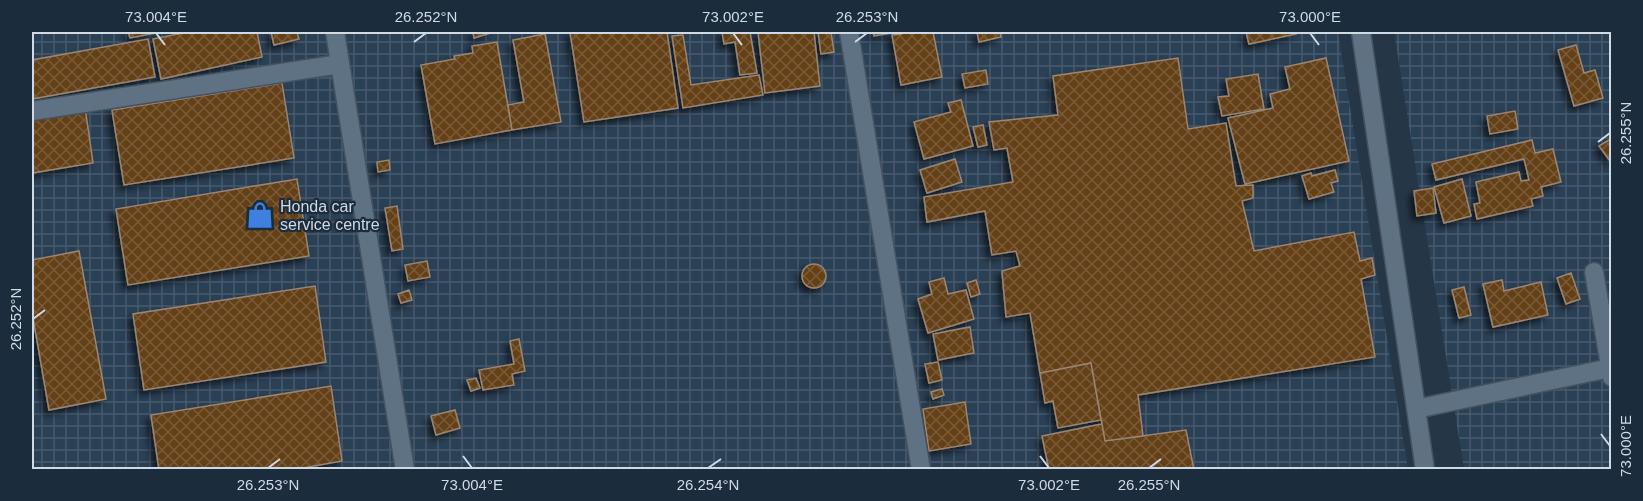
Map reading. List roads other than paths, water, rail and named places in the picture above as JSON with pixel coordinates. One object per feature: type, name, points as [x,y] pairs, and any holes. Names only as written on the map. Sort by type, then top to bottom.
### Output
[{"type":"street","points":[[335,32],[405,470]]},
{"type":"street","points":[[849,32],[921,470]]},
{"type":"street","points":[[1361,32],[1425,470]]},
{"type":"street","points":[[32,111],[340,64]]},
{"type":"street","points":[[1416,409],[1611,372],[1594,272]]},
{"type":"place","name":"Honda car service centre","points":[[260,215]]}]
